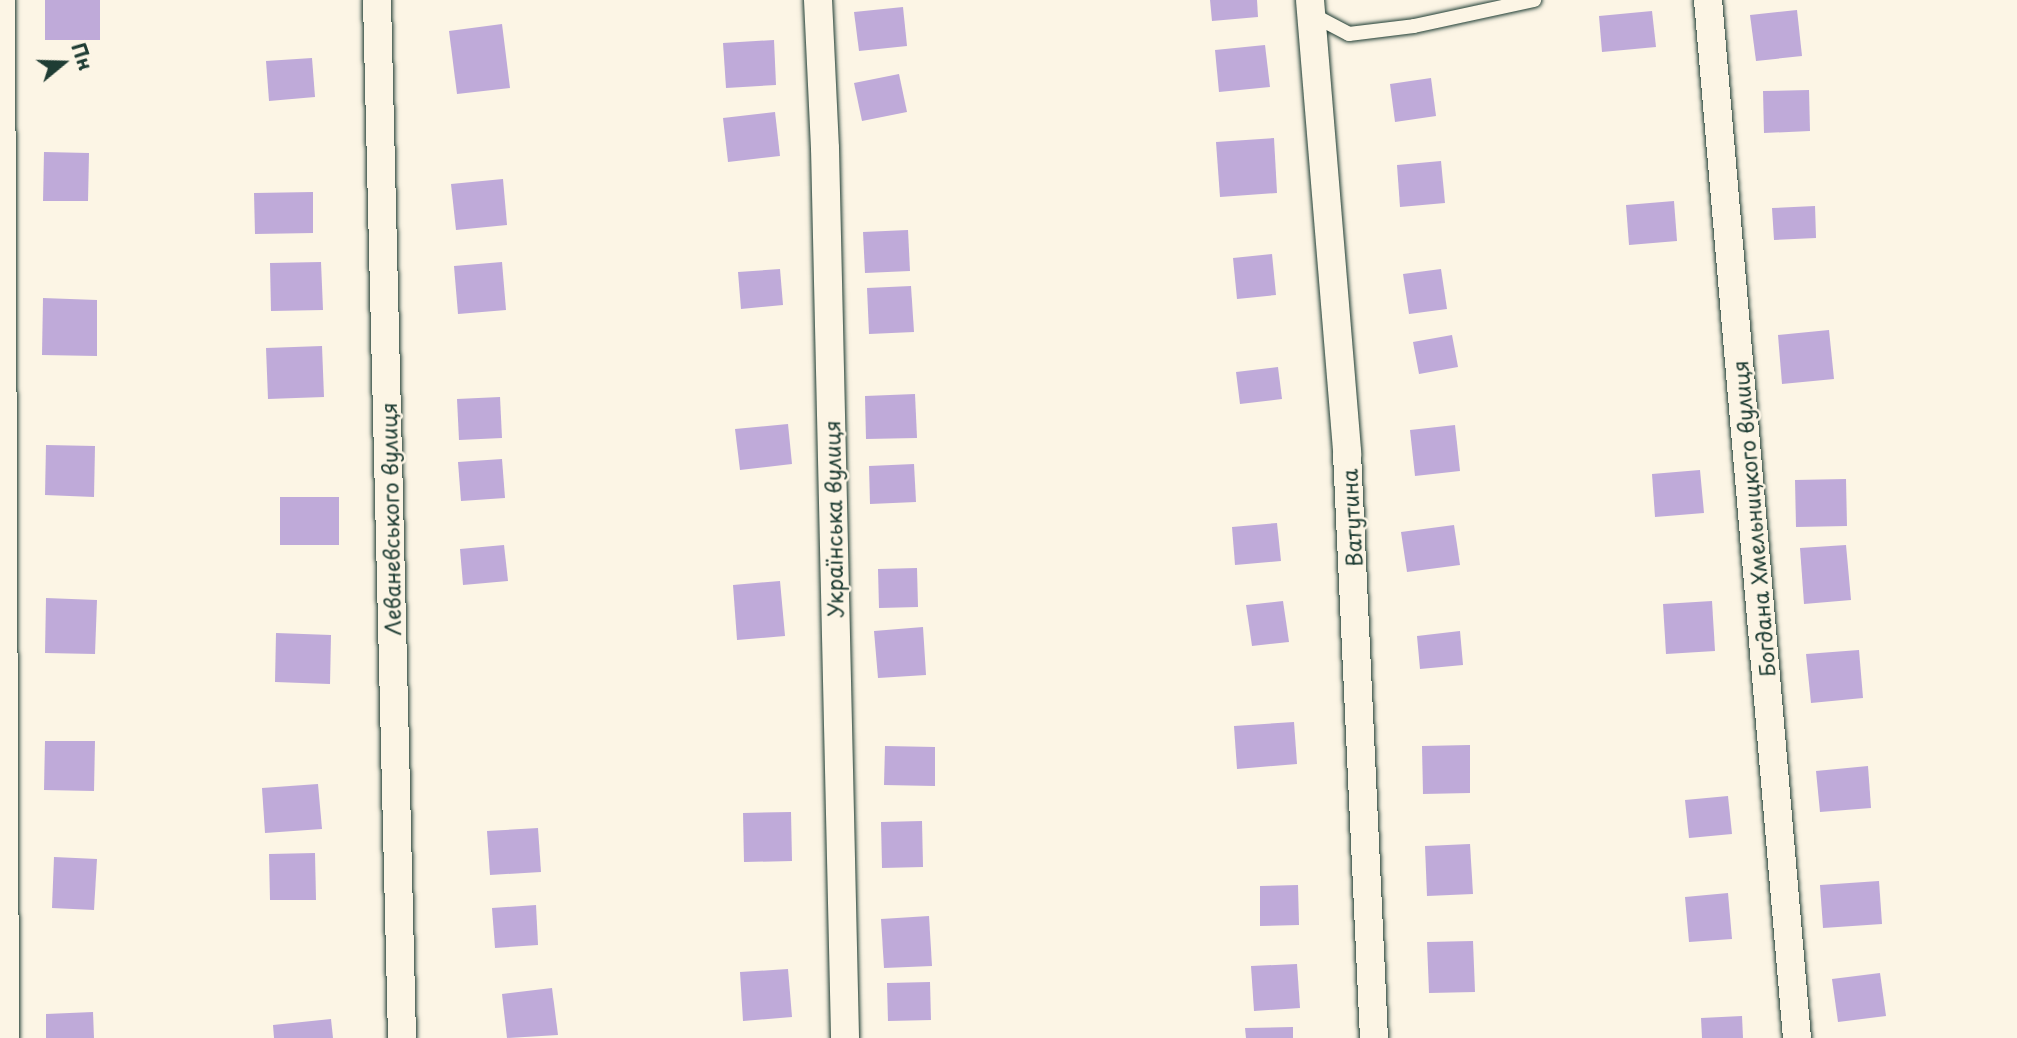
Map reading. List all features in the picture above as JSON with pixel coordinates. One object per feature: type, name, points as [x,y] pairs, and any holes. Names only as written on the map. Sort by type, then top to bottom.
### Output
[{"type":"street","points":[[1,0],[5,1038]]},
{"type":"street","name":"Леваневського вулиця","points":[[377,0],[402,1038]]},
{"type":"street","name":"Українська вулиця","points":[[818,0],[825,148],[845,1038]]},
{"type":"street","name":"Богдана Хмельницкого вулиця","points":[[1708,0],[1797,1038]]},
{"type":"street","name":"Ватутина","points":[[1311,7],[1347,453],[1374,1038]]},
{"type":"lane","points":[[1311,7],[1349,34],[1414,26],[1534,0]]},
{"type":"building","points":[[45,0],[100,0],[100,40],[45,40]]},
{"type":"building","points":[[1210,0],[1257,0],[1258,17],[1212,21]]},
{"type":"building","points":[[903,7],[907,46],[859,51],[854,12]]},
{"type":"building","points":[[1797,10],[1802,56],[1756,61],[1750,15]]},
{"type":"building","points":[[1652,11],[1656,47],[1602,52],[1599,16]]},
{"type":"building","points":[[502,24],[510,88],[457,94],[449,31]]},
{"type":"building","points":[[774,40],[776,85],[726,88],[723,43]]},
{"type":"building","points":[[1265,45],[1270,87],[1219,92],[1215,50]]},
{"type":"building","points":[[312,58],[315,97],[269,101],[266,61]]},
{"type":"building","points":[[899,74],[907,112],[862,121],[854,83]]},
{"type":"building","points":[[1431,78],[1436,116],[1395,122],[1390,84]]},
{"type":"building","points":[[1809,90],[1810,131],[1764,133],[1763,91]]},
{"type":"building","points":[[775,112],[780,156],[728,162],[723,118]]},
{"type":"building","points":[[1274,138],[1277,193],[1220,197],[1216,142]]},
{"type":"building","points":[[44,152],[89,153],[88,201],[43,201]]},
{"type":"building","points":[[1441,161],[1445,203],[1400,207],[1397,165]]},
{"type":"building","points":[[503,179],[507,225],[456,230],[451,184]]},
{"type":"building","points":[[313,192],[313,233],[255,234],[254,193]]},
{"type":"building","points":[[1674,201],[1677,241],[1629,245],[1626,205]]},
{"type":"building","points":[[1815,206],[1816,238],[1774,240],[1772,208]]},
{"type":"building","points":[[908,230],[910,271],[865,273],[863,232]]},
{"type":"building","points":[[1272,254],[1276,295],[1237,299],[1233,258]]},
{"type":"building","points":[[321,262],[323,310],[271,311],[270,263]]},
{"type":"building","points":[[502,262],[506,310],[458,314],[454,266]]},
{"type":"building","points":[[780,269],[783,305],[741,309],[738,272]]},
{"type":"building","points":[[1441,269],[1447,309],[1409,314],[1403,274]]},
{"type":"building","points":[[911,286],[914,332],[869,334],[867,288]]},
{"type":"building","points":[[43,298],[97,300],[97,356],[42,355]]},
{"type":"building","points":[[1829,330],[1834,379],[1782,384],[1778,335]]},
{"type":"building","points":[[1452,335],[1458,367],[1419,374],[1413,342]]},
{"type":"building","points":[[322,346],[324,397],[268,399],[266,348]]},
{"type":"building","points":[[1278,367],[1282,399],[1240,404],[1236,372]]},
{"type":"building","points":[[915,394],[917,438],[866,439],[865,396]]},
{"type":"building","points":[[500,397],[502,438],[459,440],[457,399]]},
{"type":"building","points":[[788,424],[792,464],[740,470],[735,429]]},
{"type":"building","points":[[1455,425],[1460,471],[1415,476],[1410,430]]},
{"type":"building","points":[[46,445],[95,446],[94,497],[45,495]]},
{"type":"building","points":[[502,459],[505,498],[461,501],[458,462]]},
{"type":"building","points":[[914,464],[916,502],[870,504],[869,466]]},
{"type":"building","points":[[1700,470],[1704,513],[1655,517],[1652,474]]},
{"type":"building","points":[[1846,479],[1847,526],[1796,527],[1795,480]]},
{"type":"building","points":[[280,497],[339,497],[339,545],[280,545]]},
{"type":"building","points":[[1277,523],[1281,561],[1235,565],[1232,527]]},
{"type":"building","points":[[1454,525],[1460,565],[1407,572],[1401,532]]},
{"type":"building","points":[[504,545],[508,581],[463,585],[460,549]]},
{"type":"building","points":[[1846,545],[1851,600],[1804,604],[1800,548]]},
{"type":"building","points":[[917,568],[918,607],[879,608],[878,569]]},
{"type":"building","points":[[780,581],[785,636],[737,640],[733,585]]},
{"type":"building","points":[[46,598],[97,600],[95,654],[45,653]]},
{"type":"building","points":[[1283,601],[1289,642],[1252,646],[1246,605]]},
{"type":"building","points":[[1712,601],[1715,651],[1666,654],[1663,604]]},
{"type":"building","points":[[923,627],[926,675],[878,678],[874,631]]},
{"type":"building","points":[[1460,631],[1463,665],[1420,669],[1417,636]]},
{"type":"building","points":[[276,633],[331,635],[330,684],[275,682]]},
{"type":"building","points":[[1859,650],[1863,698],[1811,703],[1806,654]]},
{"type":"building","points":[[1294,722],[1297,764],[1237,769],[1234,726]]},
{"type":"building","points":[[45,741],[95,741],[94,791],[44,790]]},
{"type":"building","points":[[1470,745],[1470,793],[1423,794],[1422,746]]},
{"type":"building","points":[[885,746],[935,747],[935,786],[884,785]]},
{"type":"building","points":[[1868,766],[1871,808],[1820,812],[1816,771]]},
{"type":"building","points":[[318,784],[322,829],[265,833],[262,788]]},
{"type":"building","points":[[1728,796],[1732,834],[1689,838],[1685,800]]},
{"type":"building","points":[[791,812],[792,861],[744,862],[743,813]]},
{"type":"building","points":[[922,821],[923,867],[882,868],[881,822]]},
{"type":"building","points":[[538,828],[541,872],[490,875],[487,831]]},
{"type":"building","points":[[1470,844],[1473,894],[1427,896],[1425,846]]},
{"type":"building","points":[[315,853],[316,900],[270,900],[269,854]]},
{"type":"building","points":[[54,857],[97,859],[94,910],[52,908]]},
{"type":"building","points":[[1879,881],[1882,924],[1823,928],[1820,885]]},
{"type":"building","points":[[1298,885],[1299,925],[1260,926],[1260,886]]},
{"type":"building","points":[[1728,893],[1732,939],[1689,942],[1685,897]]},
{"type":"building","points":[[536,905],[538,945],[495,948],[492,908]]},
{"type":"building","points":[[929,916],[932,966],[884,968],[881,919]]},
{"type":"building","points":[[1473,941],[1475,992],[1429,993],[1427,942]]},
{"type":"building","points":[[1297,964],[1300,1008],[1254,1011],[1251,966]]},
{"type":"building","points":[[788,969],[792,1017],[743,1021],[740,972]]},
{"type":"building","points":[[1880,973],[1886,1016],[1838,1022],[1832,979]]},
{"type":"building","points":[[930,982],[931,1020],[888,1021],[887,983]]},
{"type":"building","points":[[552,988],[558,1035],[507,1038],[502,994]]},
{"type":"building","points":[[93,1012],[94,1038],[46,1038],[46,1014]]},
{"type":"building","points":[[1742,1016],[1743,1038],[1702,1038],[1701,1018]]},
{"type":"building","points":[[331,1019],[333,1038],[274,1038],[273,1025]]},
{"type":"building","points":[[1293,1027],[1293,1038],[1246,1038],[1245,1028]]}]
